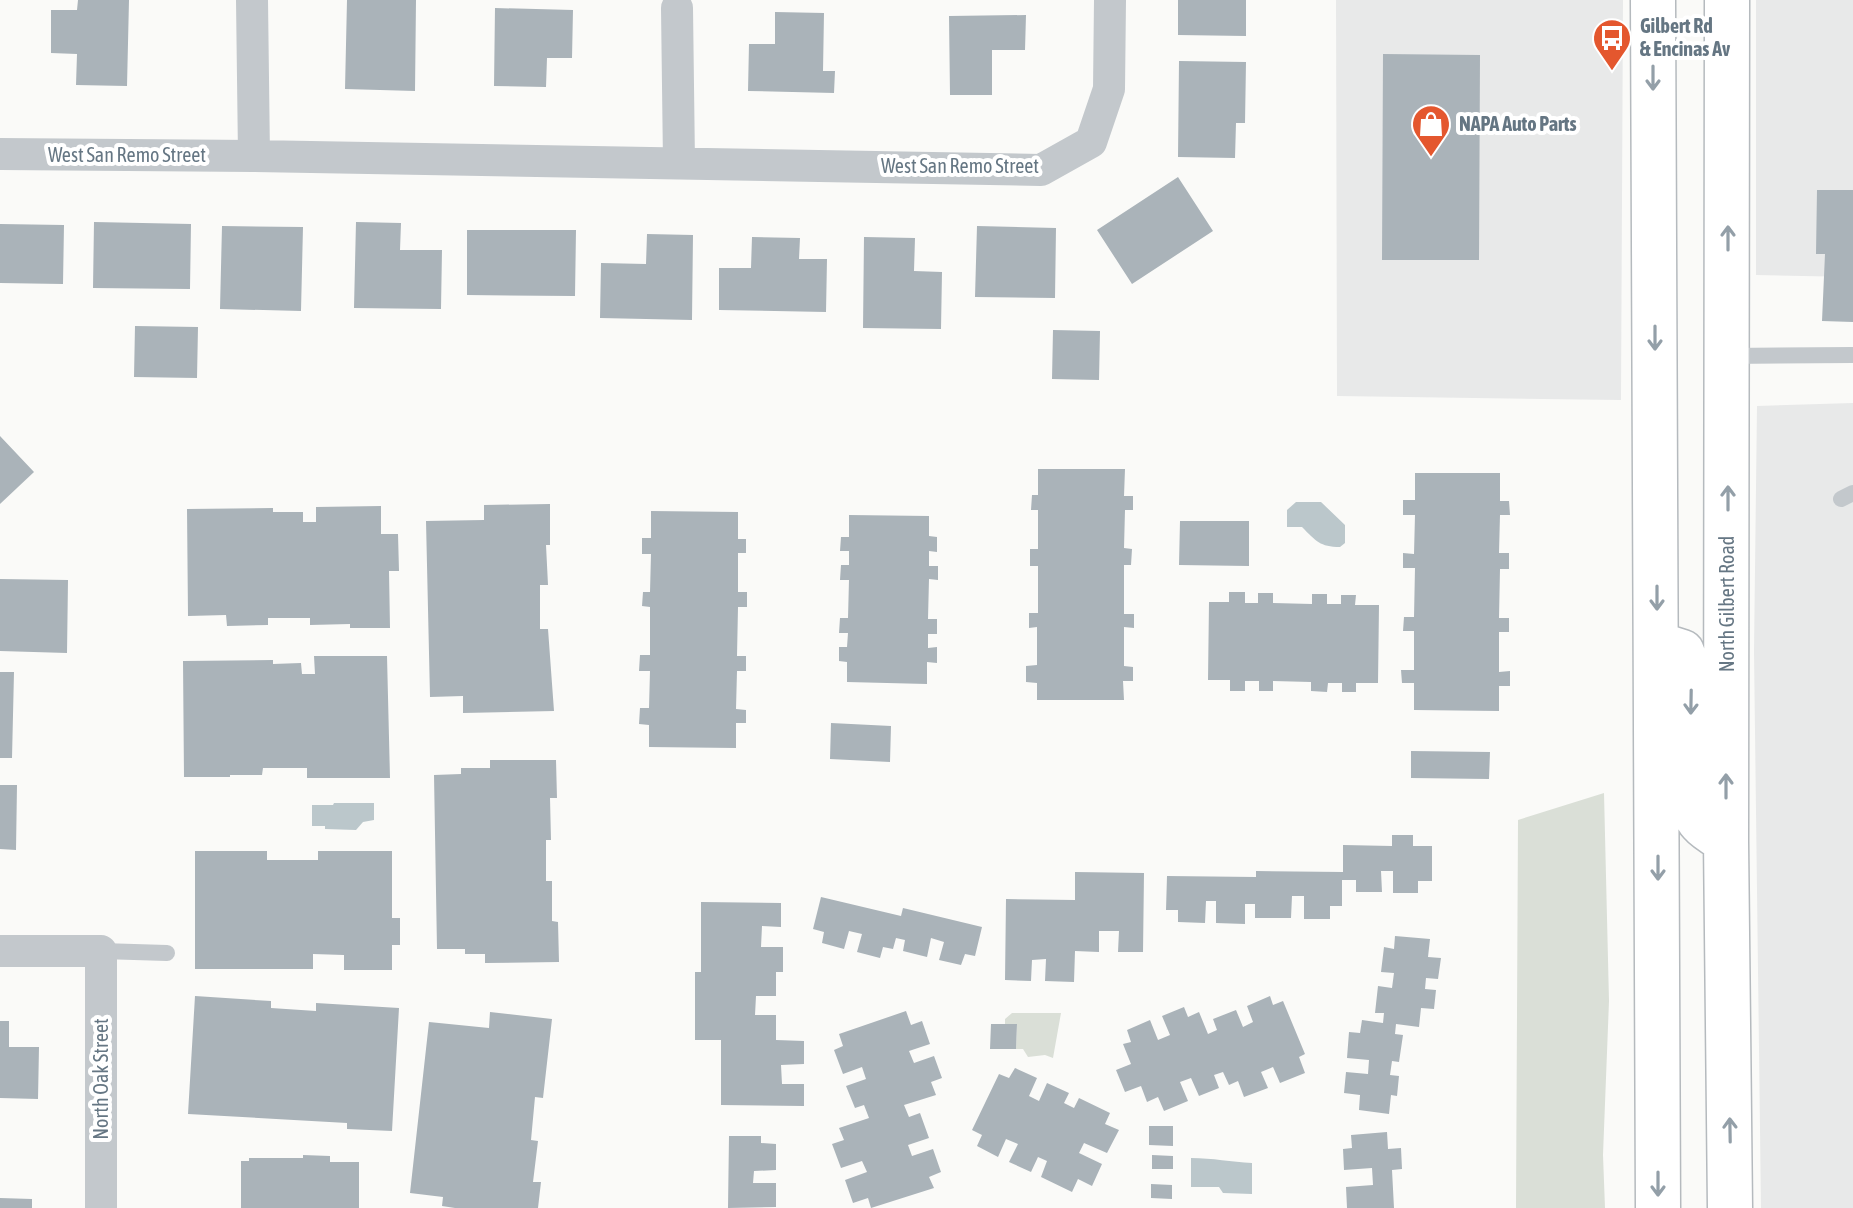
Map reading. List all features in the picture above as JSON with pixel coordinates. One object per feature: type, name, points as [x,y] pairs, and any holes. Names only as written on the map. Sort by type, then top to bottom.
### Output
[{"type":"main road","points":[[1653,0],[1658,1208]]},
{"type":"main road","name":"North Gilbert Road","points":[[1727,0],[1726,841],[1730,1208]]},
{"type":"main road","points":[[1657,644],[1682,652],[1688,665],[1692,689],[1690,799],[1699,822],[1726,841]]},
{"type":"street","points":[[252,0],[254,156]]},
{"type":"street","name":"West San Remo Street","points":[[0,154],[1041,170],[1091,142],[1109,89],[1110,0]]},
{"type":"street","points":[[677,8],[679,163]]},
{"type":"street","points":[[0,951],[101,951]]},
{"type":"street","name":"North Oak Street","points":[[101,951],[101,1208]]},
{"type":"lane","points":[[1728,356],[1853,355]]},
{"type":"lane","points":[[101,951],[167,953]]},
{"type":"shaded area","points":[[1336,0],[1623,0],[1621,400],[1337,396]]},
{"type":"shaded area","points":[[1756,0],[1853,0],[1853,277],[1756,275]]},
{"type":"shaded area","points":[[1853,403],[1853,1208],[1761,1208],[1754,652],[1757,406]]},
{"type":"shaded area","points":[[1296,502],[1321,502],[1345,525],[1345,543],[1340,547],[1328,546],[1302,527],[1287,527],[1287,510]]},
{"type":"shaded area","points":[[1604,793],[1609,1001],[1603,1155],[1605,1208],[1516,1208],[1518,820]]},
{"type":"shaded area","points":[[374,803],[374,820],[363,822],[356,830],[312,826],[312,805]]},
{"type":"shaded area","points":[[1012,1013],[1061,1013],[1053,1058],[1045,1055],[1028,1057],[1023,1049],[1016,1049],[1017,1024],[1005,1024],[1005,1019]]},
{"type":"shaded area","points":[[1191,1158],[1252,1163],[1252,1194],[1223,1193],[1219,1187],[1191,1187]]},
{"type":"building","points":[[78,0],[129,0],[127,86],[76,85],[77,54],[51,53],[51,10],[77,10]]},
{"type":"building","points":[[347,0],[416,0],[415,91],[345,89]]},
{"type":"building","points":[[1178,0],[1246,0],[1246,36],[1178,35]]},
{"type":"building","points":[[495,8],[573,10],[572,58],[547,58],[546,87],[494,86]]},
{"type":"building","points":[[775,12],[824,13],[823,71],[835,71],[834,93],[748,91],[749,44],[775,44]]},
{"type":"building","points":[[1026,15],[1025,50],[992,50],[992,95],[950,95],[949,16]]},
{"type":"building","name":"NAPA Auto Parts","points":[[1383,54],[1480,55],[1479,260],[1382,260]]},
{"type":"building","points":[[1179,61],[1246,62],[1245,123],[1236,123],[1235,158],[1178,157]]},
{"type":"building","points":[[1178,177],[1213,231],[1132,284],[1097,230]]},
{"type":"building","points":[[1817,190],[1853,190],[1853,322],[1822,321],[1825,254],[1816,254]]},
{"type":"building","points":[[94,222],[191,224],[190,289],[93,288]]},
{"type":"building","points":[[356,222],[401,223],[400,250],[442,250],[441,309],[354,308]]},
{"type":"building","points":[[0,224],[64,225],[63,284],[0,283]]},
{"type":"building","points":[[222,226],[303,227],[301,311],[220,309]]},
{"type":"building","points":[[977,226],[1056,228],[1055,298],[975,297]]},
{"type":"building","points":[[467,230],[576,230],[575,296],[467,295]]},
{"type":"building","points":[[647,234],[693,235],[692,320],[600,318],[601,263],[646,264]]},
{"type":"building","points":[[752,237],[800,238],[799,259],[827,259],[826,312],[719,310],[719,268],[751,268]]},
{"type":"building","points":[[864,237],[915,238],[914,271],[942,272],[941,329],[863,328]]},
{"type":"building","points":[[135,326],[198,327],[197,378],[134,377]]},
{"type":"building","points":[[1053,330],[1100,331],[1099,380],[1052,379]]},
{"type":"building","points":[[0,436],[34,472],[0,504]]},
{"type":"building","points":[[1038,469],[1125,469],[1124,496],[1133,496],[1133,510],[1125,510],[1124,548],[1132,549],[1131,565],[1124,565],[1124,614],[1134,614],[1134,628],[1124,627],[1124,666],[1133,667],[1133,681],[1123,681],[1124,700],[1037,700],[1037,683],[1026,682],[1026,666],[1037,665],[1037,627],[1029,628],[1029,613],[1038,613],[1038,566],[1030,566],[1030,549],[1038,549],[1038,510],[1031,510],[1032,495],[1038,495]]},
{"type":"building","points":[[1415,473],[1500,473],[1500,501],[1509,501],[1510,515],[1500,515],[1499,553],[1509,553],[1509,569],[1500,569],[1499,618],[1509,618],[1509,632],[1499,632],[1499,672],[1510,671],[1510,686],[1499,686],[1499,711],[1414,710],[1414,683],[1402,683],[1401,670],[1414,670],[1414,631],[1403,631],[1404,617],[1414,617],[1415,568],[1403,568],[1403,553],[1414,554],[1415,515],[1403,515],[1403,500],[1415,500]]},
{"type":"building","points":[[550,504],[550,545],[546,545],[548,585],[540,585],[540,629],[548,629],[554,711],[463,713],[463,696],[430,697],[426,521],[484,520],[484,505]]},
{"type":"building","points":[[381,506],[381,534],[398,534],[399,571],[389,571],[390,628],[350,628],[350,624],[310,625],[310,618],[268,618],[268,625],[227,626],[226,615],[188,616],[187,509],[273,508],[273,512],[303,512],[303,522],[316,522],[316,507]]},
{"type":"building","points":[[651,511],[738,512],[738,539],[746,539],[746,553],[738,553],[738,592],[747,592],[747,607],[738,607],[737,656],[746,656],[746,671],[737,671],[736,709],[746,710],[746,723],[736,723],[736,748],[649,747],[649,725],[639,724],[640,708],[649,708],[650,671],[639,671],[640,655],[650,655],[650,607],[642,606],[643,592],[650,592],[651,554],[642,554],[642,538],[651,538]]},
{"type":"building","points":[[849,515],[929,516],[929,536],[937,537],[937,552],[929,551],[929,566],[938,566],[938,580],[929,579],[928,619],[937,619],[937,634],[928,634],[928,648],[937,647],[937,663],[927,662],[927,684],[847,682],[847,662],[839,661],[839,647],[847,647],[848,633],[839,633],[840,618],[848,618],[849,580],[840,580],[841,565],[849,565],[849,551],[840,551],[841,537],[849,537]]},
{"type":"building","points":[[1180,521],[1249,521],[1249,566],[1179,565]]},
{"type":"building","points":[[0,579],[68,580],[67,653],[0,651]]},
{"type":"building","points":[[1229,592],[1245,592],[1245,603],[1258,603],[1258,593],[1273,593],[1273,603],[1312,604],[1312,594],[1327,594],[1327,604],[1341,604],[1341,595],[1356,595],[1355,605],[1379,605],[1378,683],[1356,683],[1356,692],[1342,692],[1342,683],[1328,683],[1327,692],[1311,691],[1311,682],[1273,681],[1273,691],[1259,691],[1259,681],[1245,681],[1245,691],[1230,691],[1230,680],[1208,680],[1209,602],[1229,602]]},
{"type":"building","points":[[314,656],[387,656],[390,778],[307,778],[307,768],[263,768],[262,775],[184,777],[183,661],[273,660],[273,664],[301,663],[302,674],[315,674]]},
{"type":"building","points":[[0,672],[14,672],[12,758],[0,758]]},
{"type":"building","points":[[831,723],[891,726],[890,762],[830,759]]},
{"type":"building","points":[[1411,751],[1490,752],[1489,779],[1411,778]]},
{"type":"building","points":[[490,760],[556,760],[557,798],[550,798],[551,840],[546,840],[546,881],[552,881],[552,921],[558,922],[559,962],[485,963],[485,954],[465,954],[465,949],[437,949],[434,775],[461,774],[461,768],[490,768]]},
{"type":"building","points":[[0,785],[17,785],[16,850],[0,849]]},
{"type":"building","points":[[1392,835],[1413,835],[1413,846],[1432,846],[1432,881],[1418,881],[1418,893],[1393,893],[1393,871],[1381,871],[1382,892],[1356,892],[1356,880],[1342,880],[1342,906],[1330,906],[1330,919],[1304,919],[1304,896],[1292,896],[1291,918],[1255,918],[1255,904],[1245,904],[1245,924],[1216,923],[1216,901],[1206,901],[1205,923],[1178,922],[1178,910],[1166,910],[1167,876],[1256,877],[1256,871],[1343,872],[1343,845],[1392,846]]},
{"type":"building","points":[[195,851],[267,851],[267,860],[318,860],[318,851],[392,851],[392,918],[400,918],[400,945],[392,945],[392,970],[344,970],[344,955],[313,954],[313,969],[195,969]]},
{"type":"building","points":[[1075,872],[1144,873],[1143,952],[1118,952],[1119,931],[1099,931],[1099,952],[1075,951],[1074,982],[1045,981],[1046,959],[1032,960],[1031,981],[1005,980],[1006,899],[1075,900]]},
{"type":"building","points":[[821,897],[901,916],[903,908],[982,927],[975,956],[965,954],[961,965],[939,960],[944,942],[931,938],[927,957],[903,951],[905,940],[896,938],[893,949],[883,947],[880,958],[857,952],[862,934],[849,931],[844,949],[822,943],[824,932],[813,929]]},
{"type":"building","points":[[701,902],[781,903],[781,927],[762,926],[761,947],[783,947],[783,972],[776,972],[776,996],[756,996],[755,1015],[776,1015],[776,1040],[804,1041],[804,1064],[781,1065],[782,1084],[804,1084],[804,1106],[721,1105],[721,1040],[695,1040],[695,972],[701,972]]},
{"type":"building","points":[[1395,936],[1430,939],[1428,957],[1441,958],[1438,979],[1426,978],[1425,989],[1436,990],[1434,1009],[1421,1008],[1419,1027],[1396,1024],[1395,1034],[1403,1035],[1399,1062],[1392,1061],[1390,1075],[1399,1076],[1397,1096],[1391,1095],[1389,1114],[1359,1110],[1360,1095],[1344,1093],[1346,1072],[1368,1074],[1369,1060],[1347,1058],[1349,1032],[1360,1033],[1362,1020],[1383,1023],[1384,1013],[1375,1013],[1378,986],[1392,988],[1394,973],[1381,972],[1384,947],[1394,949]]},
{"type":"building","points":[[195,996],[271,1001],[271,1008],[316,1011],[316,1003],[399,1008],[392,1131],[347,1129],[347,1123],[188,1114]]},
{"type":"building","points":[[1270,996],[1273,1005],[1283,1001],[1305,1054],[1299,1057],[1305,1073],[1280,1083],[1273,1067],[1261,1072],[1268,1088],[1244,1097],[1238,1081],[1229,1085],[1223,1072],[1214,1075],[1219,1088],[1199,1096],[1191,1078],[1180,1082],[1188,1101],[1164,1111],[1158,1097],[1147,1102],[1141,1086],[1125,1092],[1116,1070],[1131,1064],[1123,1044],[1131,1042],[1127,1030],[1150,1020],[1158,1040],[1170,1035],[1162,1016],[1184,1007],[1188,1017],[1199,1012],[1208,1034],[1217,1030],[1213,1019],[1236,1010],[1243,1027],[1253,1022],[1247,1006]]},
{"type":"building","points":[[906,1011],[911,1025],[922,1021],[930,1044],[909,1051],[914,1063],[934,1056],[942,1078],[931,1082],[936,1095],[904,1105],[909,1117],[920,1113],[929,1138],[908,1145],[912,1156],[933,1149],[941,1172],[929,1177],[934,1188],[871,1208],[868,1198],[853,1203],[845,1180],[867,1172],[862,1161],[841,1168],[832,1144],[844,1140],[839,1128],[869,1118],[864,1105],[855,1108],[846,1086],[866,1079],[862,1067],[843,1074],[834,1050],[843,1046],[839,1034]]},
{"type":"building","points":[[490,1012],[552,1019],[543,1098],[535,1097],[531,1140],[538,1141],[533,1182],[541,1182],[538,1208],[455,1208],[442,1206],[443,1197],[410,1193],[429,1022],[489,1028]]},
{"type":"building","points":[[0,1021],[9,1021],[9,1047],[39,1047],[38,1099],[0,1098]]},
{"type":"building","points":[[991,1024],[1017,1024],[1016,1049],[990,1049]]},
{"type":"building","points":[[1015,1068],[1037,1078],[1029,1096],[1039,1101],[1047,1083],[1069,1093],[1064,1103],[1074,1108],[1079,1098],[1110,1113],[1105,1124],[1119,1130],[1107,1153],[1084,1143],[1079,1153],[1102,1164],[1092,1186],[1078,1179],[1072,1192],[1041,1177],[1047,1161],[1038,1157],[1031,1172],[1009,1162],[1018,1144],[1006,1139],[998,1157],[977,1146],[982,1135],[972,1130],[999,1074],[1009,1078]]},
{"type":"building","points":[[1149,1126],[1173,1126],[1173,1146],[1149,1145]]},
{"type":"building","points":[[1387,1132],[1388,1149],[1401,1148],[1402,1169],[1392,1170],[1394,1208],[1347,1208],[1346,1187],[1373,1185],[1372,1168],[1344,1170],[1343,1149],[1352,1148],[1351,1135]]},
{"type":"building","points":[[729,1136],[761,1136],[761,1143],[776,1144],[776,1170],[754,1171],[753,1183],[776,1183],[776,1207],[728,1208]]},
{"type":"building","points":[[303,1155],[330,1156],[330,1162],[359,1162],[359,1208],[241,1208],[241,1161],[249,1161],[249,1158],[303,1158]]},
{"type":"building","points":[[1152,1155],[1173,1156],[1173,1169],[1152,1169]]},
{"type":"building","points":[[1151,1184],[1172,1185],[1172,1199],[1151,1198]]},
{"type":"building","points":[[0,1198],[32,1199],[32,1208],[0,1208]]},
{"type":"place","name":"Gilbert Rd & Encinas Av","points":[[1612,72]]},
{"type":"place","name":"NAPA Auto Parts","points":[[1431,158]]}]
